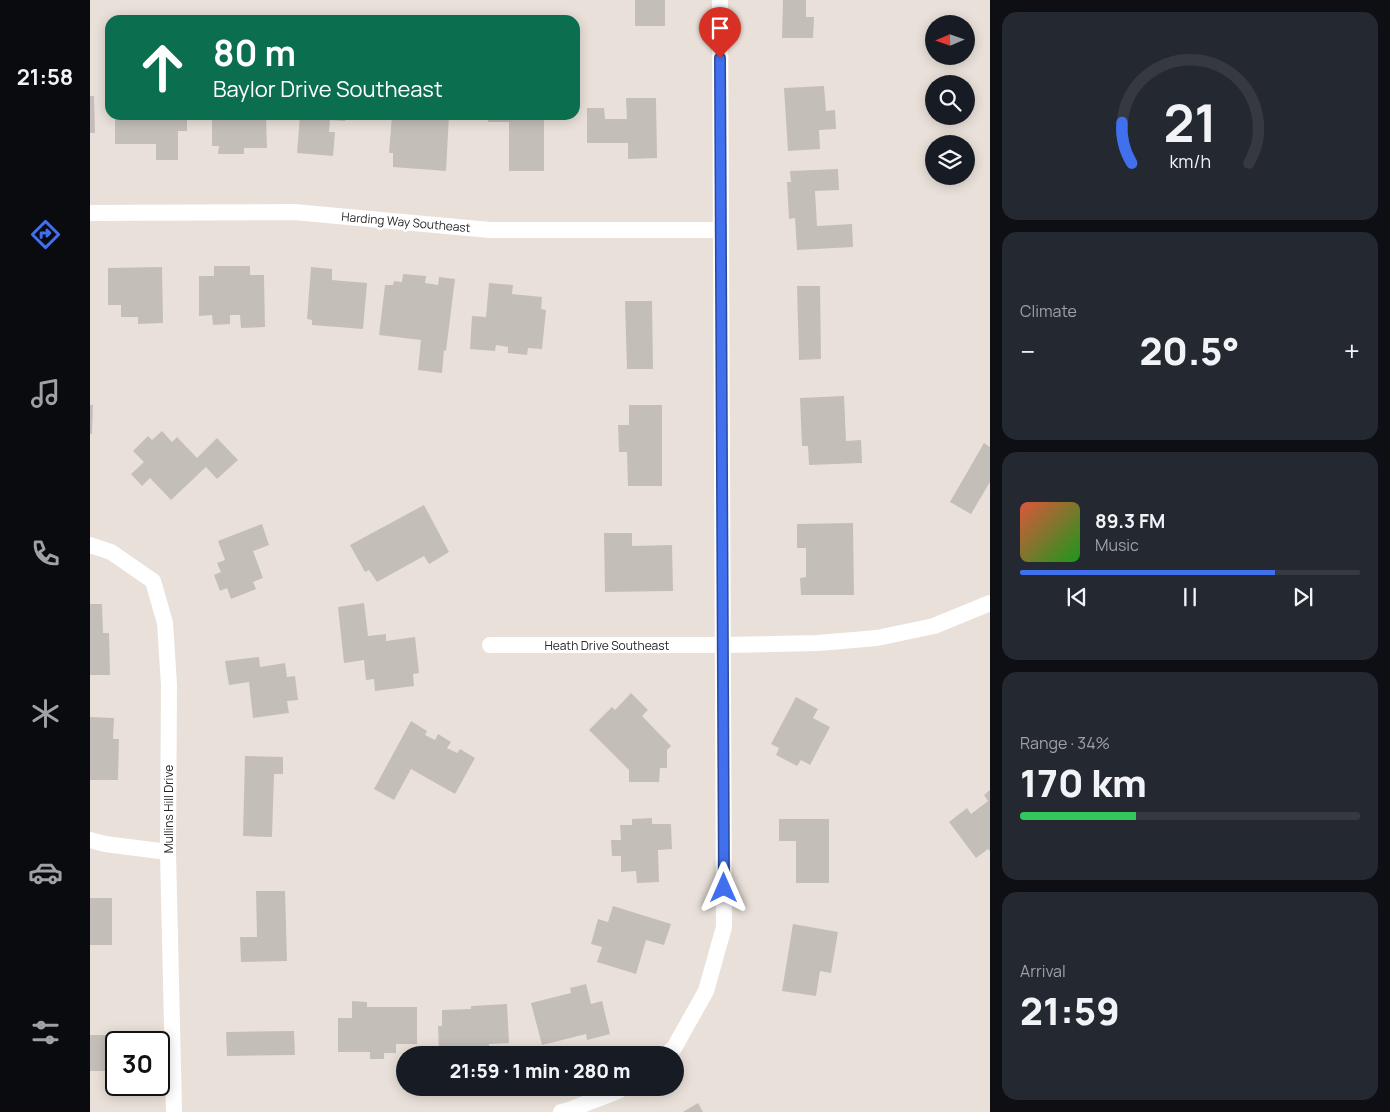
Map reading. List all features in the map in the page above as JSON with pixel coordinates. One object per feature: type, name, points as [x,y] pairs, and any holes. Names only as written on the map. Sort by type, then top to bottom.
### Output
[{"type":"street","points":[[675,1046],[706,992],[724,927],[720,0]]},
{"type":"street","name":"Harding Way Southeast","points":[[90,214],[294,212],[490,230],[722,230]]},
{"type":"street","name":"Mullins Hill Drive","points":[[90,545],[112,552],[153,581],[165,623],[169,685],[168,852],[174,1112]]},
{"type":"street","name":"Heath Drive Southeast","points":[[490,645],[723,645],[877,638],[934,626],[990,603]]},
{"type":"street","points":[[90,840],[106,844],[168,852]]},
{"type":"street","points":[[560,1112],[605,1096]]},
{"type":"building","points":[[635,0],[665,0],[665,26],[635,26]]},
{"type":"building","points":[[783,0],[806,0],[806,17],[814,17],[813,38],[782,38]]},
{"type":"building","points":[[824,86],[826,111],[835,110],[836,129],[819,130],[820,149],[788,151],[784,88]]},
{"type":"building","points":[[90,96],[94,96],[95,133],[90,133]]},
{"type":"building","points":[[626,98],[656,98],[657,158],[628,159],[628,143],[587,143],[587,108],[604,108],[605,119],[627,119]]},
{"type":"building","points":[[115,120],[187,120],[187,131],[178,131],[178,160],[156,160],[156,144],[115,144]]},
{"type":"building","points":[[212,120],[266,120],[267,148],[244,148],[244,154],[218,154],[219,146],[212,146]]},
{"type":"building","points":[[300,120],[330,120],[329,132],[335,132],[333,156],[297,153]]},
{"type":"building","points":[[392,120],[449,120],[446,171],[393,167],[393,153],[389,153]]},
{"type":"building","points":[[488,120],[544,120],[544,171],[509,171],[509,122],[488,122]]},
{"type":"building","points":[[838,169],[839,190],[815,191],[817,226],[852,224],[853,247],[797,250],[795,218],[789,219],[787,182],[791,182],[790,171]]},
{"type":"building","points":[[214,266],[250,266],[250,275],[264,275],[265,327],[241,328],[240,315],[230,315],[230,324],[213,325],[212,315],[199,316],[199,276],[214,276]]},
{"type":"building","points":[[162,267],[163,323],[138,324],[138,317],[121,317],[121,305],[108,305],[108,268]]},
{"type":"building","points":[[311,267],[332,269],[332,280],[367,283],[363,329],[312,325],[312,320],[307,319]]},
{"type":"building","points":[[403,274],[426,276],[425,283],[438,285],[439,277],[455,279],[442,373],[418,370],[421,340],[379,335],[385,285],[393,285],[394,281],[402,282]]},
{"type":"building","points":[[489,283],[513,285],[512,294],[542,297],[541,309],[546,310],[542,349],[528,348],[527,355],[508,353],[508,347],[496,345],[495,351],[470,349],[472,316],[486,317]]},
{"type":"building","points":[[797,286],[820,286],[821,359],[799,360]]},
{"type":"building","points":[[625,301],[652,301],[653,369],[627,369]]},
{"type":"building","points":[[844,396],[846,441],[861,440],[862,463],[809,465],[808,446],[802,446],[800,398]]},
{"type":"building","points":[[90,405],[93,405],[92,434],[90,434]]},
{"type":"building","points":[[629,405],[662,405],[662,486],[628,486],[627,452],[619,452],[618,425],[629,425]]},
{"type":"building","points":[[162,431],[172,442],[177,437],[197,458],[217,438],[238,460],[217,479],[206,467],[171,500],[150,478],[142,486],[131,474],[144,462],[133,451],[148,436],[152,440]]},
{"type":"building","points":[[984,443],[990,447],[990,482],[971,514],[950,502]]},
{"type":"building","points":[[424,505],[449,552],[429,564],[424,556],[377,582],[369,570],[365,572],[350,545]]},
{"type":"building","points":[[853,523],[854,595],[801,595],[800,578],[806,577],[806,548],[797,548],[797,524]]},
{"type":"building","points":[[262,524],[269,545],[253,551],[263,578],[253,582],[256,589],[231,599],[227,588],[220,591],[214,575],[221,572],[217,563],[225,560],[218,541]]},
{"type":"building","points":[[604,533],[632,533],[632,546],[672,545],[673,591],[605,592]]},
{"type":"building","points":[[364,603],[368,636],[386,634],[386,641],[415,637],[419,673],[413,674],[414,686],[375,691],[374,679],[366,680],[364,660],[344,663],[338,607]]},
{"type":"building","points":[[90,604],[102,604],[103,633],[109,633],[110,675],[90,675]]},
{"type":"building","points":[[259,657],[260,667],[285,663],[287,677],[295,676],[298,700],[287,701],[289,713],[253,718],[249,682],[229,685],[225,661]]},
{"type":"building","points":[[631,693],[648,710],[642,716],[671,746],[667,750],[667,768],[660,768],[659,782],[629,782],[629,770],[589,730],[612,707],[615,710]]},
{"type":"building","points":[[796,697],[818,709],[813,718],[830,727],[810,765],[801,760],[797,766],[776,755],[779,748],[771,744]]},
{"type":"building","points":[[90,717],[114,718],[113,739],[119,739],[118,780],[90,780]]},
{"type":"building","points":[[411,721],[427,731],[425,735],[435,740],[438,734],[451,742],[447,748],[457,753],[460,749],[475,758],[455,794],[411,769],[394,800],[374,789]]},
{"type":"building","points":[[245,756],[283,757],[283,774],[274,774],[272,837],[243,836]]},
{"type":"building","points":[[990,790],[990,851],[988,849],[976,858],[949,822],[967,808],[971,814],[988,801],[984,795]]},
{"type":"building","points":[[652,818],[652,824],[671,824],[672,849],[658,850],[659,882],[637,883],[636,871],[621,872],[621,856],[612,856],[611,840],[621,840],[620,825],[632,825],[632,819]]},
{"type":"building","points":[[779,819],[829,819],[829,883],[796,883],[796,841],[779,841]]},
{"type":"building","points":[[256,891],[285,891],[287,961],[241,962],[240,937],[257,937]]},
{"type":"building","points":[[90,898],[112,898],[112,945],[90,945]]},
{"type":"building","points":[[613,906],[671,924],[664,945],[646,940],[636,974],[597,962],[602,947],[591,944],[598,919],[608,922]]},
{"type":"building","points":[[793,924],[838,932],[831,973],[820,971],[816,996],[782,991]]},
{"type":"building","points":[[586,984],[591,1004],[602,1001],[610,1034],[587,1040],[586,1034],[542,1045],[531,1003],[571,993],[570,988]]},
{"type":"building","points":[[352,1001],[367,1002],[367,1007],[417,1007],[417,1044],[396,1044],[396,1053],[384,1053],[384,1059],[370,1059],[370,1052],[338,1052],[338,1018],[352,1018]]},
{"type":"building","points":[[507,1004],[509,1043],[489,1044],[489,1046],[439,1046],[438,1026],[442,1026],[442,1010],[471,1009],[471,1006]]},
{"type":"building","points":[[294,1031],[295,1055],[227,1056],[226,1032]]},
{"type":"building","points":[[90,1035],[105,1035],[105,1071],[90,1071]]},
{"type":"building","points":[[698,1103],[703,1112],[683,1112]]},
{"type":"route","points":[[720,58],[724,888]]}]
